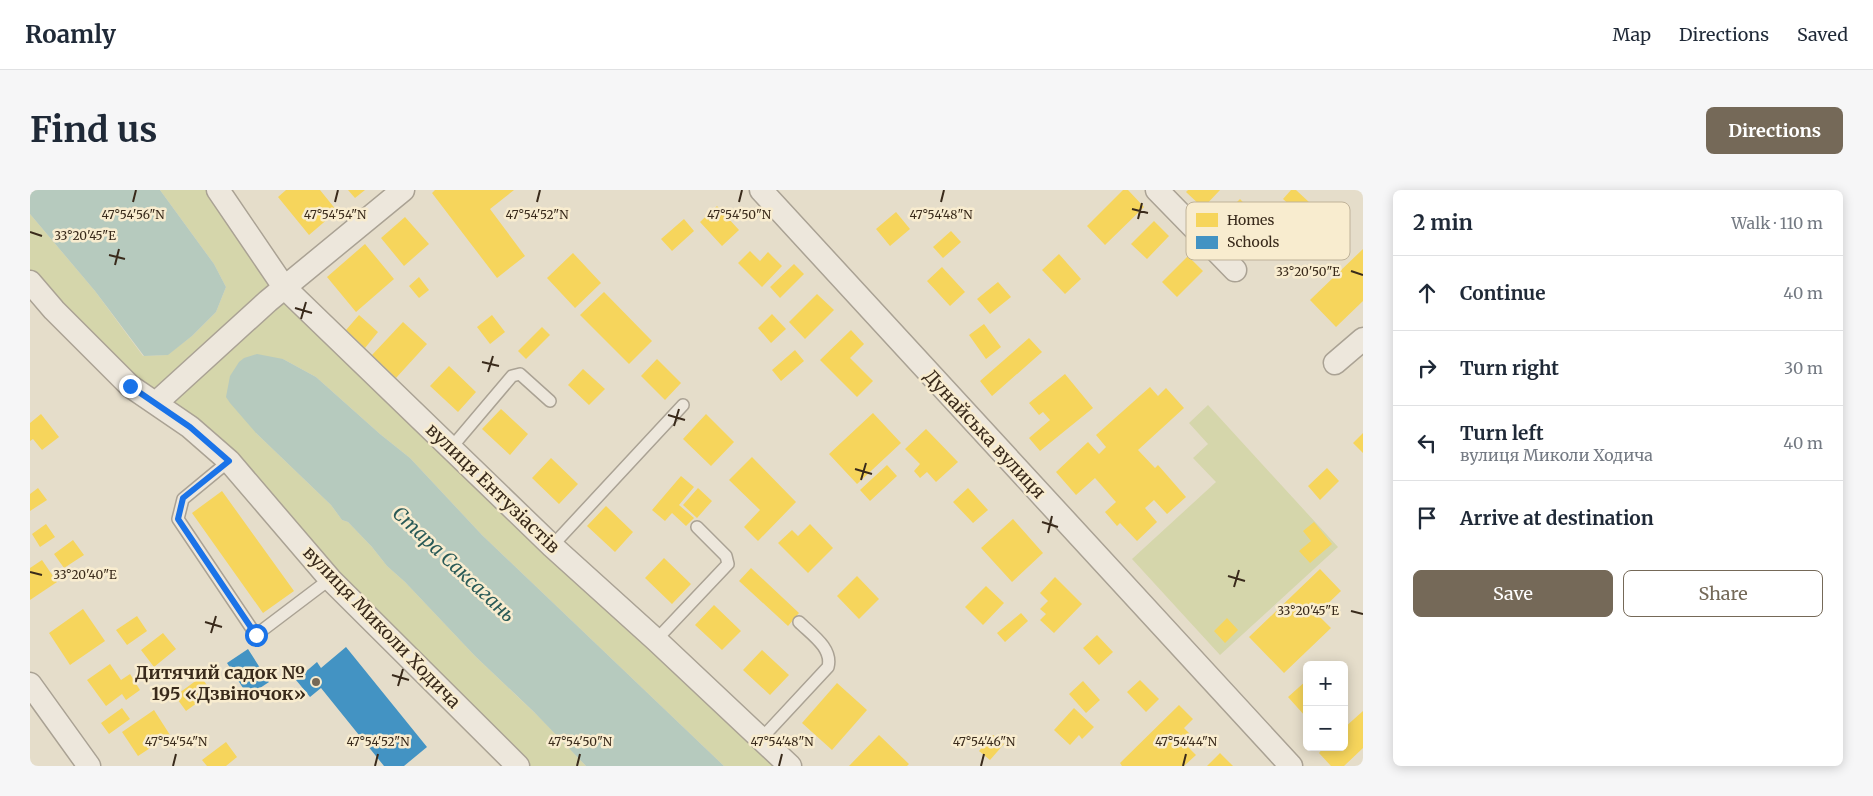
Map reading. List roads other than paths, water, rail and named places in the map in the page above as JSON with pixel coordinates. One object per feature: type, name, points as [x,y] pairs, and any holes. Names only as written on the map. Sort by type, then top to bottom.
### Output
[{"type":"street","name":"вулиця Ентузіастів","points":[[218,190],[284,287],[552,546],[656,640],[790,766]]},
{"type":"street","name":"Дунайська вулиця","points":[[761,190],[1291,766]]},
{"type":"street","points":[[1158,190],[1186,219]]},
{"type":"street","points":[[156,403],[284,287],[401,192]]},
{"type":"street","points":[[1224,260],[1234,270]]},
{"type":"street","name":"вулиця Миколи Ходича","points":[[30,282],[54,310],[130,386],[190,427],[229,461],[330,579],[481,727],[518,766]]},
{"type":"street","points":[[1335,363],[1363,339]]},
{"type":"street","points":[[30,684],[89,766]]},
{"type":"lane","points":[[451,448],[512,376],[520,374],[525,377],[550,401]]},
{"type":"lane","points":[[552,546],[683,405]]},
{"type":"lane","points":[[229,461],[183,498],[178,519],[256,635],[330,579]]},
{"type":"lane","points":[[656,640],[728,564],[726,556],[697,527]]},
{"type":"lane","points":[[761,739],[828,667],[829,661],[826,649],[799,622]]},
{"type":"water","points":[[30,190],[160,190],[214,264],[226,287],[216,312],[192,336],[168,355],[144,356],[95,291],[30,214]]},
{"type":"water","name":"Стара Саксагань","points":[[257,354],[283,359],[316,377],[410,458],[482,535],[724,766],[586,766],[387,566],[348,522],[342,520],[331,505],[256,433],[230,403],[226,397],[230,376],[239,362],[244,358]]},
{"type":"place","name":"Дитячий садок № 195 «Дзвіночок»","points":[[316,682]]}]
